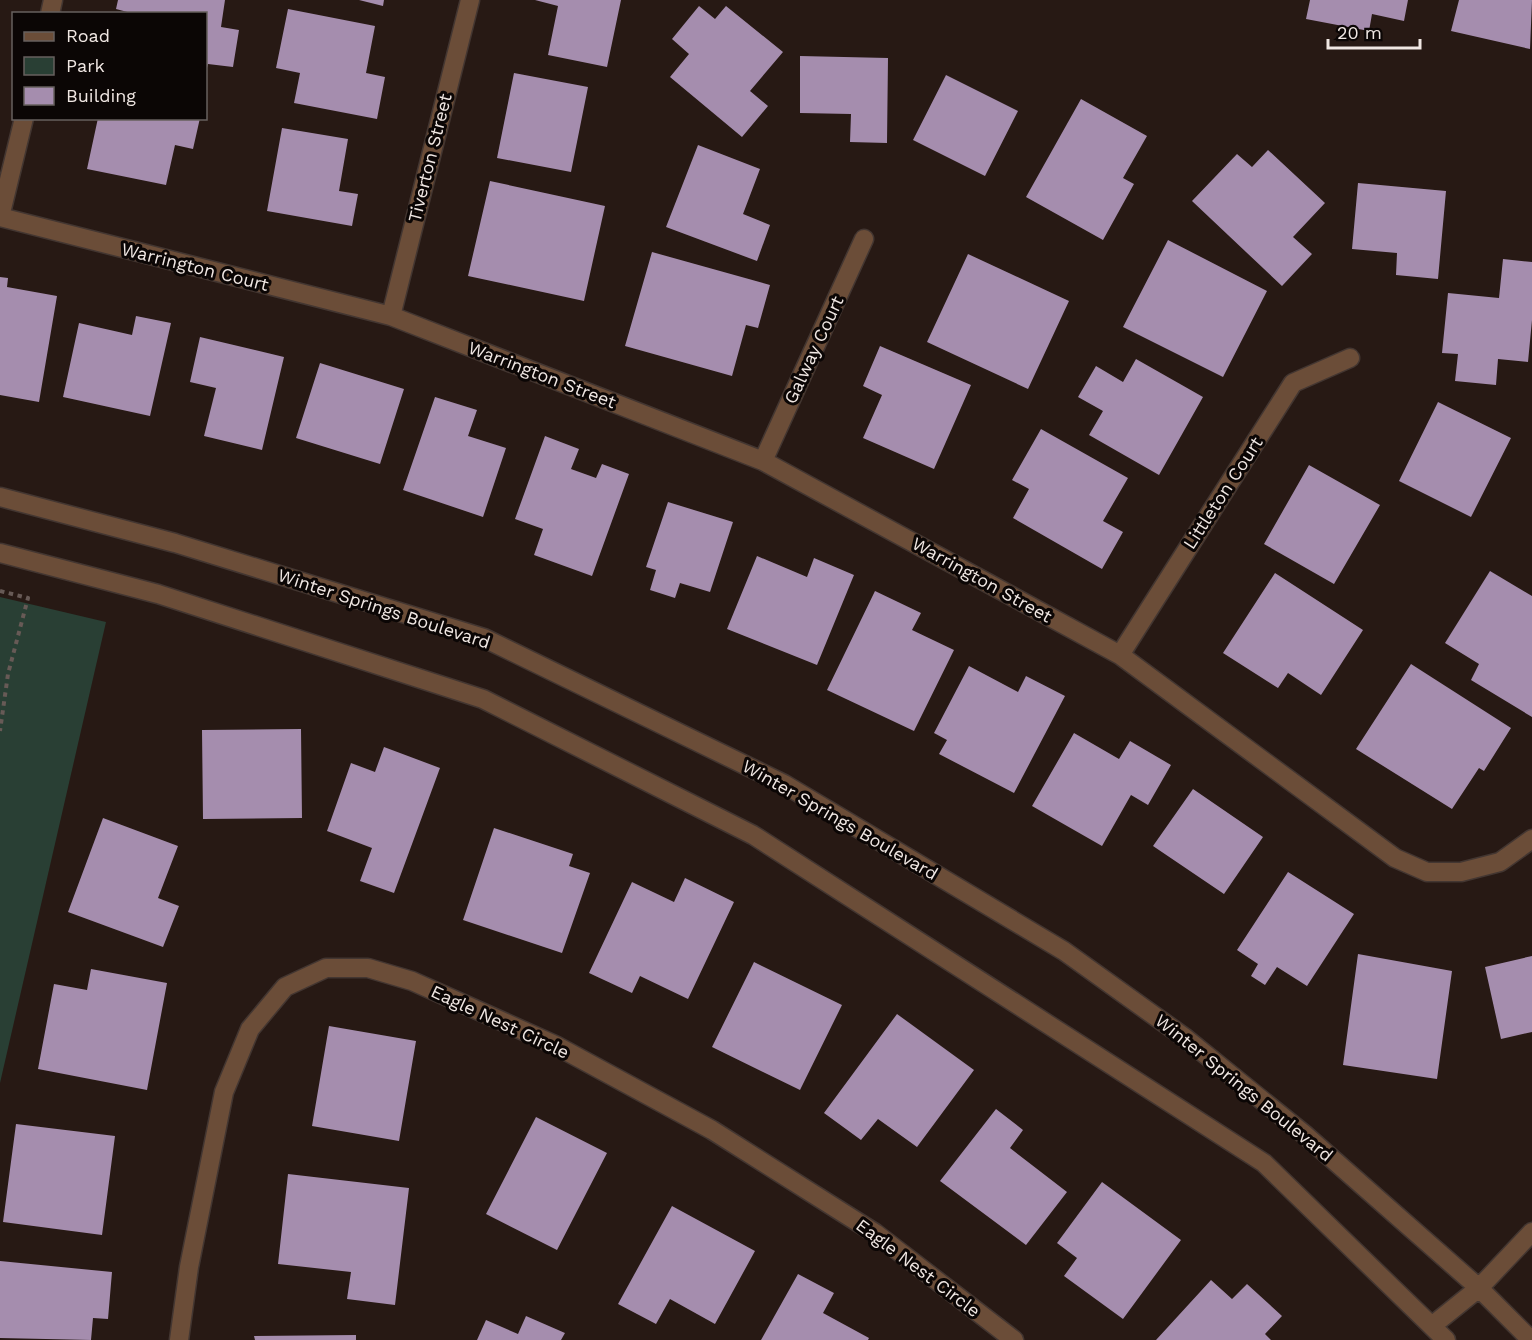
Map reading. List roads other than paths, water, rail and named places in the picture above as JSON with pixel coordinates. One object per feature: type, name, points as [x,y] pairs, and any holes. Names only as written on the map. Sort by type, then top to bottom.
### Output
[{"type":"street","name":"Tiverton Street","points":[[391,316],[470,0]]},
{"type":"street","points":[[0,217],[24,120]]},
{"type":"street","name":"Warrington Court","points":[[0,217],[391,316]]},
{"type":"street","name":"Galway Court","points":[[763,461],[864,239]]},
{"type":"street","name":"Warrington Street","points":[[391,316],[763,461],[1120,655],[1395,858],[1427,872],[1461,872],[1500,862],[1532,839]]},
{"type":"street","name":"Littleton Court","points":[[1120,655],[1293,383],[1350,358]]},
{"type":"street","name":"Winter Springs Boulevard","points":[[0,497],[174,543],[484,638],[784,784],[1064,951],[1184,1036],[1304,1134],[1479,1288],[1531,1340]]},
{"type":"street","points":[[0,553],[158,594],[483,699],[753,836],[1264,1163],[1446,1340]]},
{"type":"street","name":"Eagle Nest Circle","points":[[179,1340],[189,1267],[224,1092],[250,1029],[285,987],[326,968],[368,968],[412,981],[576,1056],[712,1130],[875,1233],[1014,1340]]},
{"type":"street","points":[[1433,1325],[1479,1288],[1532,1232]]}]
